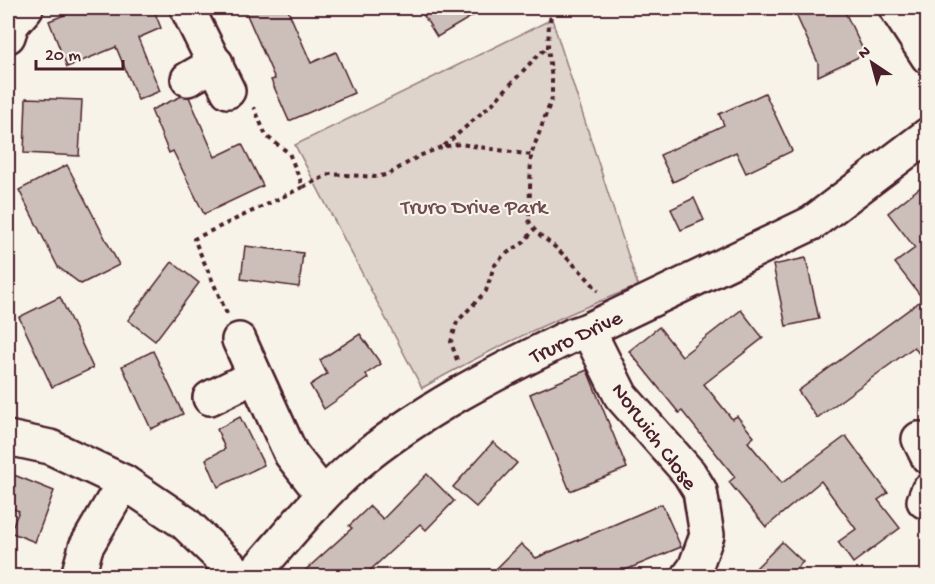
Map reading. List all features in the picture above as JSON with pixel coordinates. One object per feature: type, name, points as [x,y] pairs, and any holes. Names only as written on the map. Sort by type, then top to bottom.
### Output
[{"type":"street","points":[[187,8],[214,78]]},
{"type":"street","points":[[896,8],[927,57]]},
{"type":"street","name":"Truro Drive","points":[[252,576],[323,495],[354,466],[397,433],[484,379],[813,223],[927,135]]},
{"type":"street","name":"Norwich Close","points":[[601,323],[621,396],[689,473],[700,491],[707,535],[695,568],[688,576]]},
{"type":"street","points":[[239,340],[291,454],[323,495]]},
{"type":"street","points":[[210,398],[255,376]]},
{"type":"street","points":[[8,438],[50,447],[124,482],[185,523],[240,576]]},
{"type":"street","points":[[78,576],[86,547],[124,482]]},
{"type":"path","points":[[553,8],[549,24],[548,47],[552,98],[531,155],[529,221],[533,231],[553,245],[591,282],[601,323]]},
{"type":"path","points":[[444,147],[493,103],[548,47]]},
{"type":"path","points":[[214,78],[248,91],[266,136],[289,153],[303,188]]},
{"type":"path","points":[[239,340],[194,238],[330,174],[377,177],[389,174],[418,156],[460,144],[531,155]]},
{"type":"path","points":[[469,388],[451,342],[457,322],[486,291],[494,266],[504,255],[523,243],[533,231]]},
{"type":"green space","name":"Truro Drive Park","points":[[552,19],[638,286],[528,333],[422,388],[295,145]]},
{"type":"building","points":[[82,8],[153,8],[161,28],[138,38],[160,91],[138,100],[116,47],[67,67],[49,21]]},
{"type":"building","points":[[244,8],[287,8],[311,63],[336,52],[354,93],[289,121],[271,80],[275,79]]},
{"type":"building","points":[[419,8],[486,8],[437,37]]},
{"type":"building","points":[[793,8],[843,8],[865,54],[818,76],[818,63]]},
{"type":"building","points":[[765,93],[792,151],[746,173],[736,152],[673,182],[660,155],[724,125],[719,114]]},
{"type":"building","points":[[182,96],[189,97],[215,157],[242,144],[263,186],[204,214],[173,151],[169,153],[151,110]]},
{"type":"building","points":[[26,98],[82,100],[79,156],[24,153]]},
{"type":"building","points":[[67,165],[119,265],[81,284],[58,267],[19,190]]},
{"type":"building","points":[[927,182],[927,364],[914,347],[817,418],[798,391],[923,299],[895,263],[915,248],[888,213]]},
{"type":"building","points":[[694,198],[704,220],[681,230],[671,209]]},
{"type":"building","points":[[245,246],[303,253],[299,287],[241,279]]},
{"type":"building","points":[[806,258],[819,319],[786,326],[773,265]]},
{"type":"building","points":[[172,262],[199,283],[155,341],[128,320]]},
{"type":"building","points":[[60,297],[93,368],[52,387],[19,317]]},
{"type":"building","points":[[741,310],[763,338],[704,384],[732,419],[737,416],[754,437],[748,442],[782,483],[846,436],[888,493],[878,500],[900,528],[853,563],[838,542],[856,529],[821,481],[766,527],[729,482],[735,477],[682,411],[679,413],[629,351],[659,327],[682,356]]},
{"type":"building","points":[[360,334],[381,364],[366,374],[368,378],[324,409],[310,385],[327,374],[320,360]]},
{"type":"building","points":[[153,351],[183,414],[151,429],[122,366]]},
{"type":"building","points":[[587,370],[627,468],[570,491],[530,394]]},
{"type":"building","points":[[240,417],[264,465],[218,487],[206,459],[225,449],[217,429]]},
{"type":"building","points":[[493,442],[517,463],[476,507],[453,487]]},
{"type":"building","points":[[427,474],[454,501],[426,530],[420,524],[364,576],[299,576],[352,528],[349,526],[370,506],[383,519]]},
{"type":"building","points":[[14,475],[54,491],[35,542],[10,532],[19,511],[8,507],[8,492]]},
{"type":"building","points":[[662,504],[681,547],[611,576],[489,576],[521,544],[536,558]]},
{"type":"building","points":[[782,542],[803,562],[788,576],[748,576]]}]
